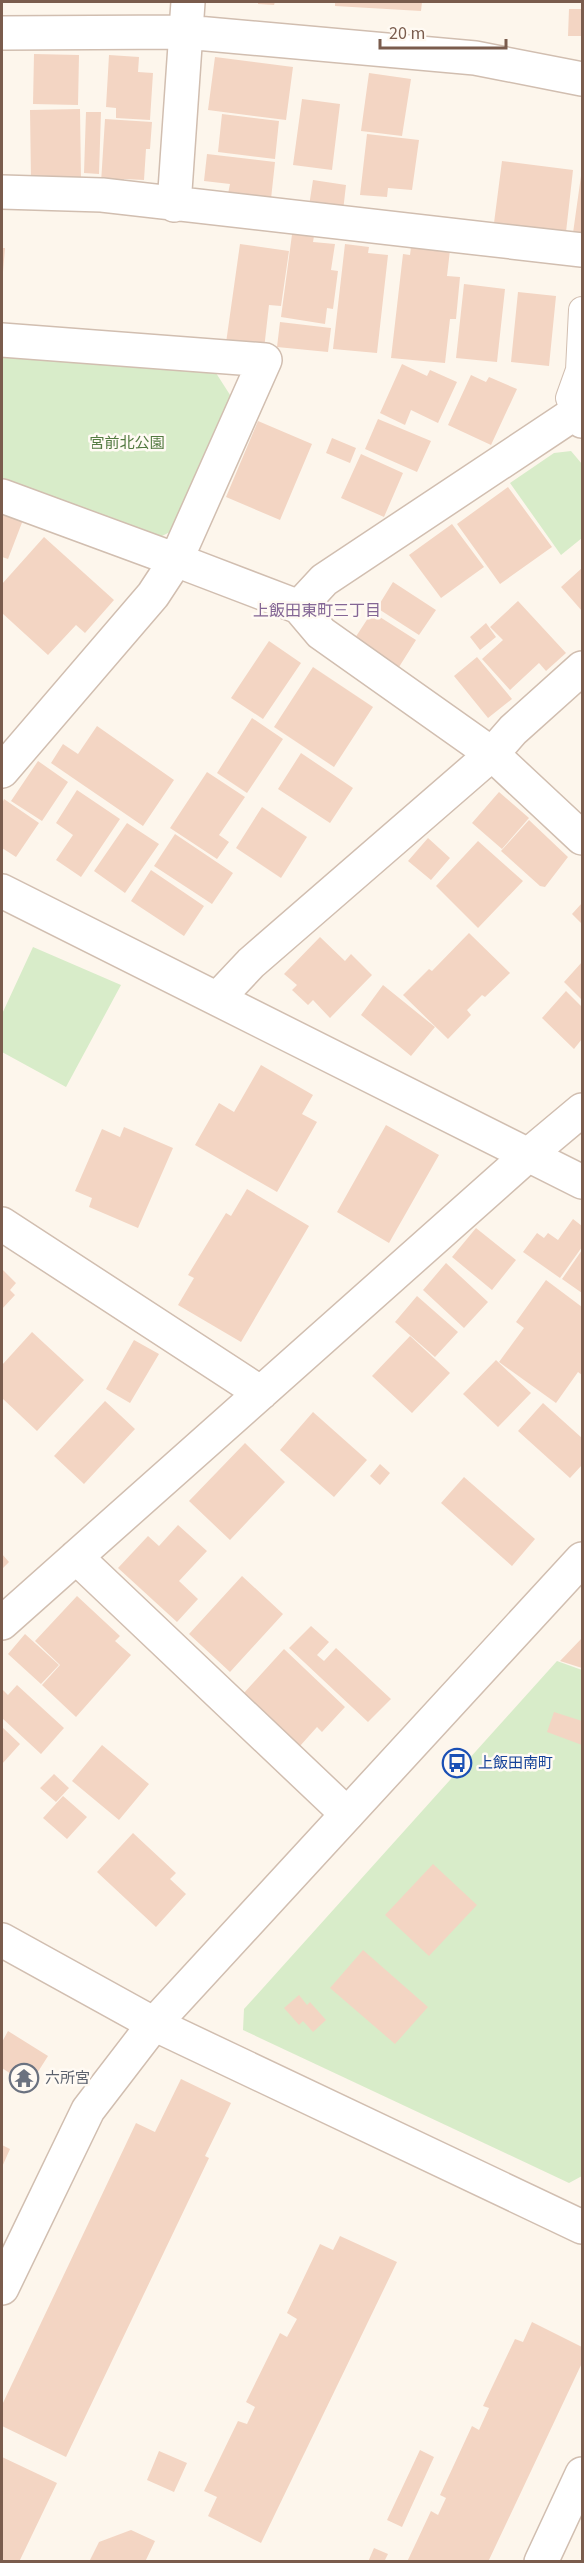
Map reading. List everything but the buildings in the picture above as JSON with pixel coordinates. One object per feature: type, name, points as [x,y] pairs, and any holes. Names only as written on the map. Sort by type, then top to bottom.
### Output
[{"type":"street","points":[[2,33],[186,17],[476,58],[582,79]]},
{"type":"street","points":[[174,205],[186,17]]},
{"type":"street","points":[[2,192],[102,195],[582,250]]},
{"type":"street","points":[[2,340],[265,360],[176,560],[153,595],[2,771]]},
{"type":"street","points":[[299,607],[324,580],[579,417]]},
{"type":"street","points":[[2,496],[299,607],[321,633],[492,754],[582,838]]},
{"type":"street","points":[[218,998],[251,963],[492,754],[513,730],[582,668]]},
{"type":"street","points":[[2,891],[218,998],[526,1156],[582,1182]]},
{"type":"street","points":[[2,1623],[526,1156],[582,1110]]},
{"type":"street","points":[[2,1224],[261,1393]]},
{"type":"street","points":[[76,1557],[346,1814]]},
{"type":"street","points":[[2,2288],[88,2110],[154,2024],[582,1559]]},
{"type":"street","points":[[2,1940],[154,2024],[582,2227]]},
{"type":"street","points":[[541,2562],[582,2474]]},
{"type":"lane","points":[[579,417],[569,398],[579,370],[582,310]]},
{"type":"green space","name":"宮前北公園","points":[[2,352],[216,373],[232,398],[176,529],[156,539],[2,479]]},
{"type":"green space","points":[[571,451],[582,464],[582,538],[561,555],[510,483],[554,453]]},
{"type":"green space","points":[[33,947],[121,985],[66,1087],[2,1052],[2,1014]]},
{"type":"green space","points":[[557,1661],[582,1670],[582,2176],[569,2183],[243,2030],[244,2009]]},
{"type":"place","name":"上飯田南町","points":[[457,1763]]},
{"type":"place","name":"六所宮","points":[[24,2078]]},
{"type":"district","name":"上飯田東町三丁目","points":[[317,610]]}]
